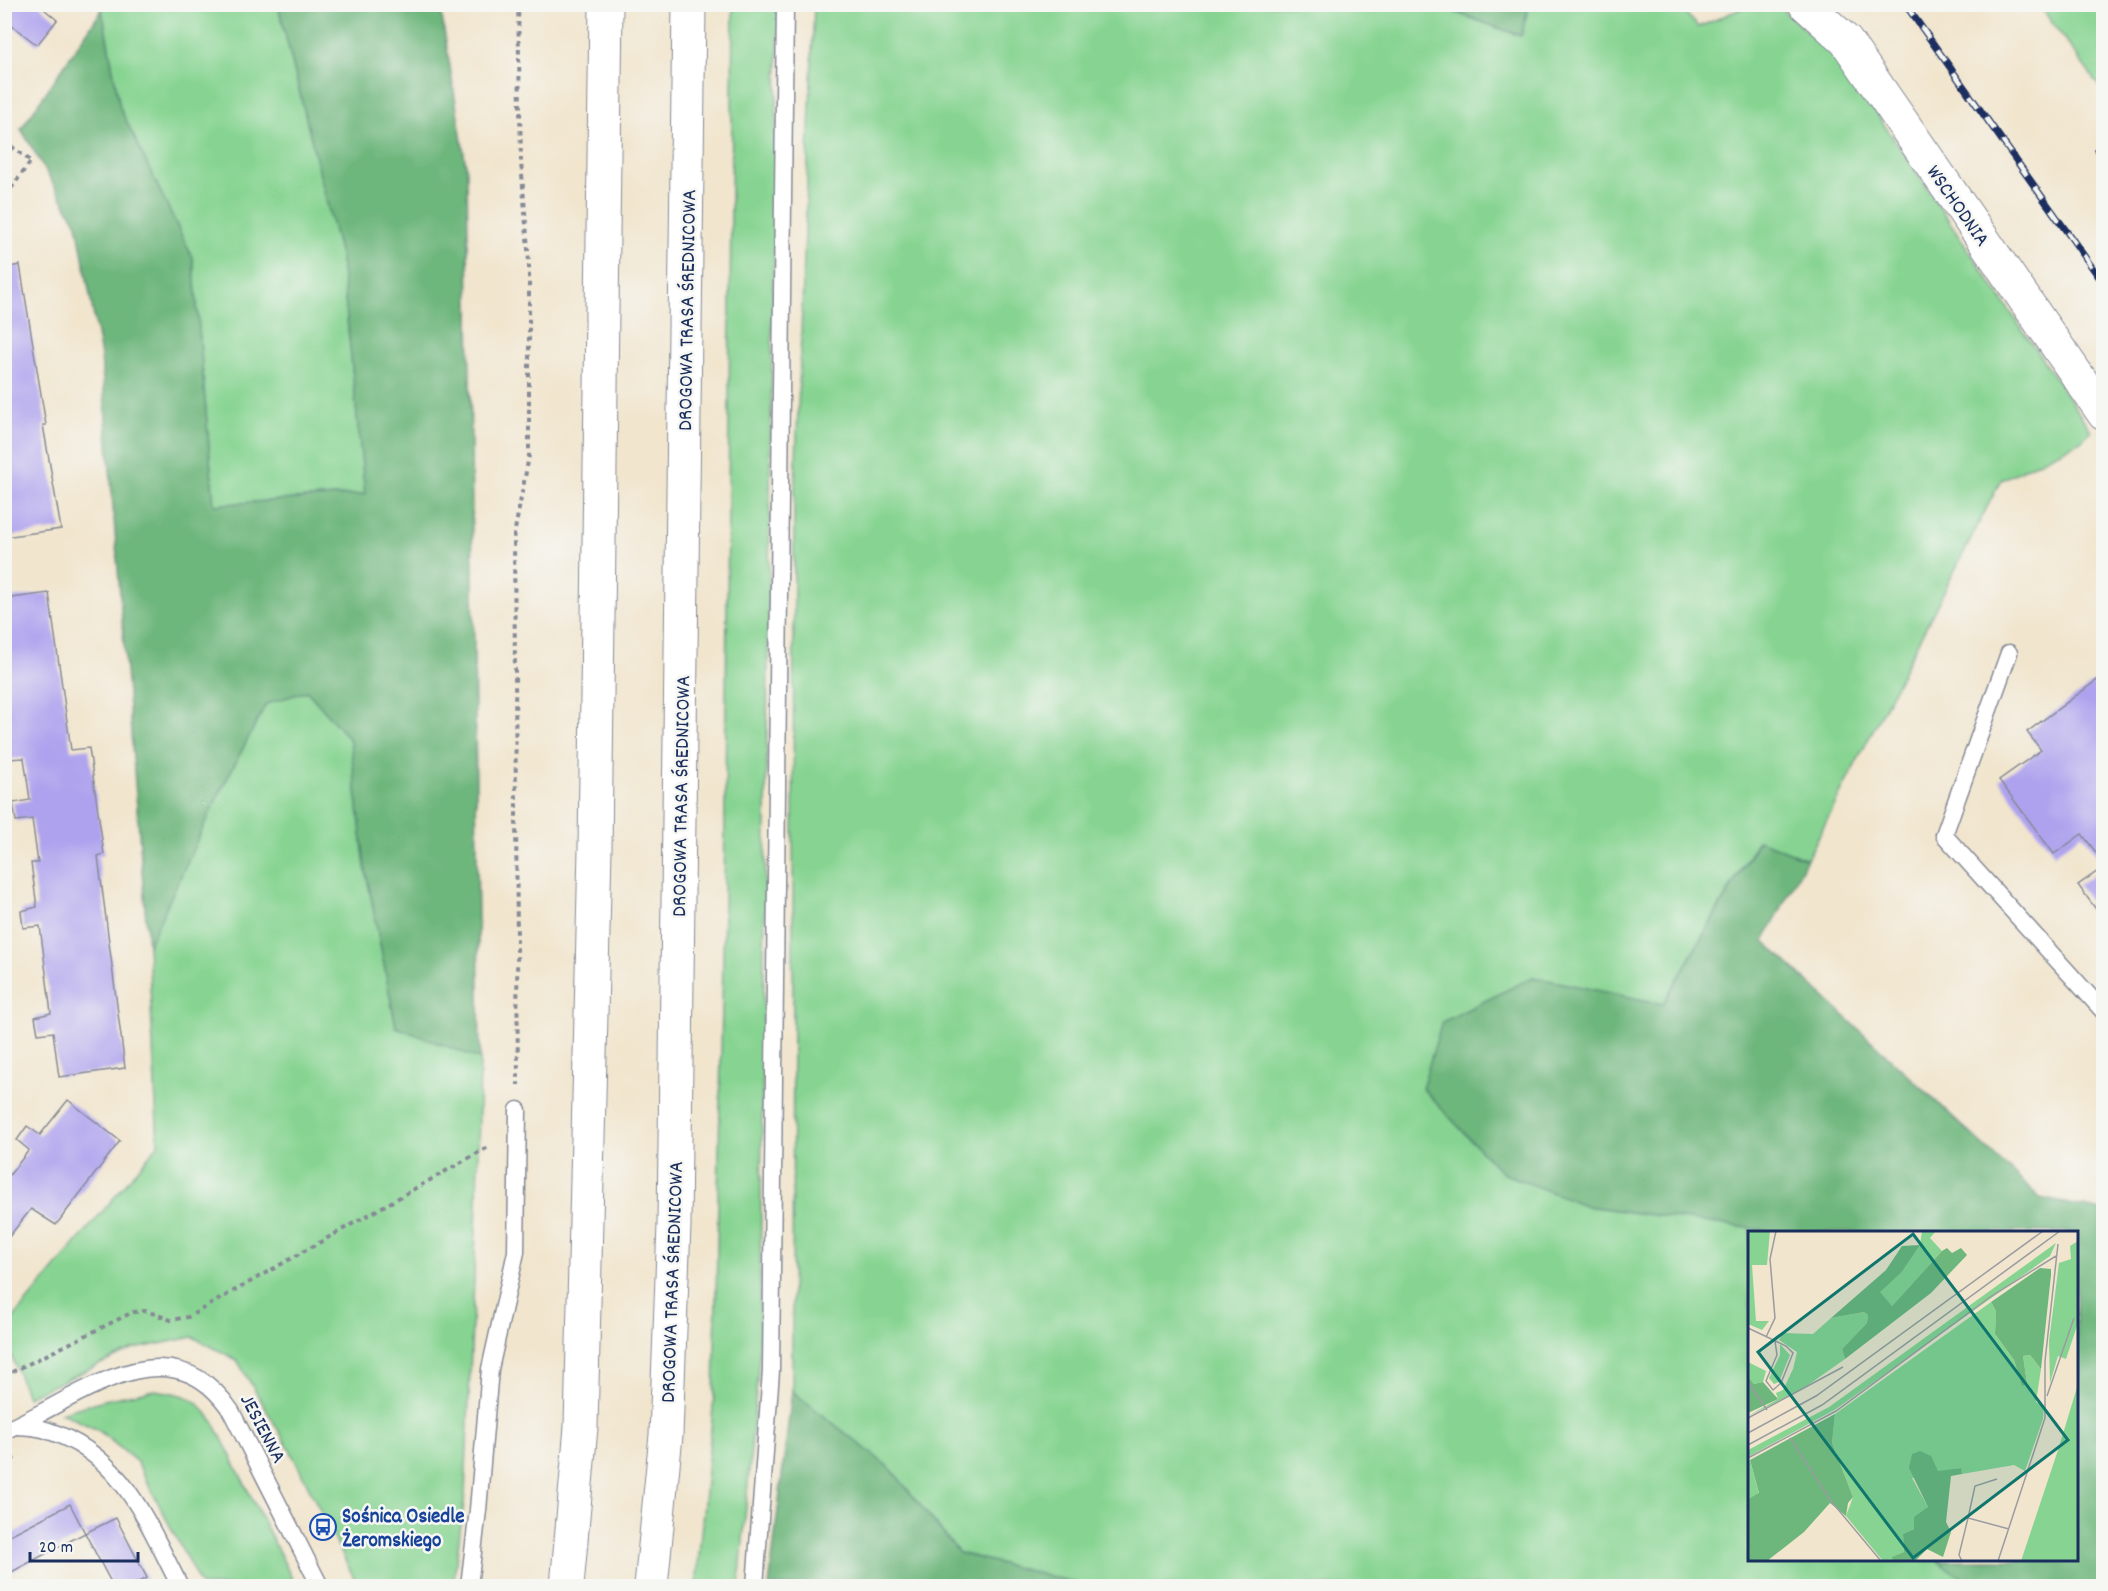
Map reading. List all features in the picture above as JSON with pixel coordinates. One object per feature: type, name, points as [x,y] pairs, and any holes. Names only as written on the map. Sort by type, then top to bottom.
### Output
[{"type":"main road","points":[[567,1587],[581,1427],[594,861],[606,4]]},
{"type":"main road","name":"DROGOWA TRASA ŚREDNICOWA","points":[[651,1587],[666,1435],[675,1225],[689,4]]},
{"type":"main road","name":"WSCHODNIA","points":[[1805,4],[1846,41],[2103,414]]},
{"type":"lane","points":[[755,1587],[771,1371],[785,4]]},
{"type":"lane","points":[[2009,653],[1944,835],[2103,1012]]},
{"type":"lane","points":[[469,1587],[490,1369],[516,1252],[518,1110]]},
{"type":"lane","name":"JESIENNA","points":[[11,1429],[103,1381],[130,1371],[158,1367],[184,1370],[204,1380],[220,1394],[231,1411],[320,1587]]},
{"type":"lane","name":"JESIENNA","points":[[11,1429],[44,1429],[73,1440],[102,1460],[121,1479],[137,1503],[180,1587]]},
{"type":"path","points":[[4,1376],[133,1312],[146,1311],[171,1320],[188,1317],[488,1148],[518,1110],[514,536],[529,456],[529,262],[521,162],[518,4]]},
{"type":"path","points":[[4,141],[31,161],[4,198]]},
{"type":"green space","points":[[99,5],[278,5],[341,259],[365,494],[214,505],[193,259],[120,108],[102,10]]},
{"type":"green space","points":[[278,5],[440,5],[467,172],[480,1059],[396,1027],[365,866],[350,740],[307,691],[266,704],[216,800],[148,946],[101,356],[77,224],[21,129],[102,10],[120,108],[193,259],[214,505],[365,494],[341,259]]},
{"type":"green space","points":[[733,5],[779,5],[772,344],[759,1358],[739,1586],[696,1586],[714,1397],[724,908]]},
{"type":"green space","points":[[814,5],[1435,5],[1521,36],[1529,5],[1677,5],[1699,27],[1749,5],[1777,5],[1841,61],[2091,431],[2081,441],[2001,480],[1807,859],[1758,840],[1663,1004],[1533,977],[1587,1206],[1770,1231],[1748,1231],[1748,1561],[1938,1561],[1974,1586],[1088,1586],[959,1553],[891,1469],[792,1391],[794,511]]},
{"type":"green space","points":[[1435,5],[1529,5],[1521,36]]},
{"type":"green space","points":[[2039,5],[2103,5],[2103,93],[2102,90]]},
{"type":"green space","points":[[307,691],[350,740],[365,866],[396,1027],[480,1059],[477,1204],[465,1494],[453,1586],[358,1586],[289,1448],[237,1360],[193,1337],[134,1349],[27,1397],[5,1338],[5,1328],[158,1145],[148,946],[216,800],[266,704]]},
{"type":"green space","points":[[1759,840],[1807,859],[1764,941],[2040,1198],[2103,1211],[2103,1586],[1974,1586],[1938,1561],[2078,1561],[2078,1231],[1770,1231],[1587,1206],[1502,1173],[1422,1088],[1442,1022],[1533,977],[1663,1004]]},
{"type":"green space","points":[[154,1390],[188,1397],[200,1406],[213,1421],[296,1586],[201,1586],[137,1462],[98,1430],[61,1413],[104,1400]]},
{"type":"green space","points":[[792,1391],[891,1469],[959,1553],[1088,1586],[769,1586]]},
{"type":"building","points":[[4,4],[38,4],[57,20],[37,45],[4,19]]},
{"type":"building","points":[[20,265],[46,425],[43,425],[61,529],[4,537],[4,268]]},
{"type":"building","points":[[49,593],[71,750],[89,748],[104,854],[98,856],[125,1068],[59,1077],[53,1032],[38,1034],[35,1017],[51,1013],[40,926],[23,928],[21,911],[37,907],[31,863],[38,863],[32,819],[16,821],[13,803],[30,800],[24,758],[8,759],[4,733],[4,599]]},
{"type":"building","points":[[2104,675],[2104,863],[2082,834],[2054,854],[1999,780],[2041,750],[2027,732]]},
{"type":"building","points":[[2104,867],[2104,920],[2078,885]]},
{"type":"building","points":[[68,1100],[120,1141],[56,1225],[31,1209],[4,1243],[4,1182],[29,1150],[17,1140],[27,1126],[40,1135]]},
{"type":"building","points":[[70,1504],[85,1533],[4,1576],[4,1538]]},
{"type":"building","points":[[116,1518],[147,1578],[130,1586],[113,1586],[85,1533]]},
{"type":"railway","points":[[1905,4],[2104,284]]},
{"type":"railway","points":[[2098,150],[2104,158]]},
{"type":"place","name":"Sośnica Osiedle Żeromskiego","points":[[323,1527]]}]
